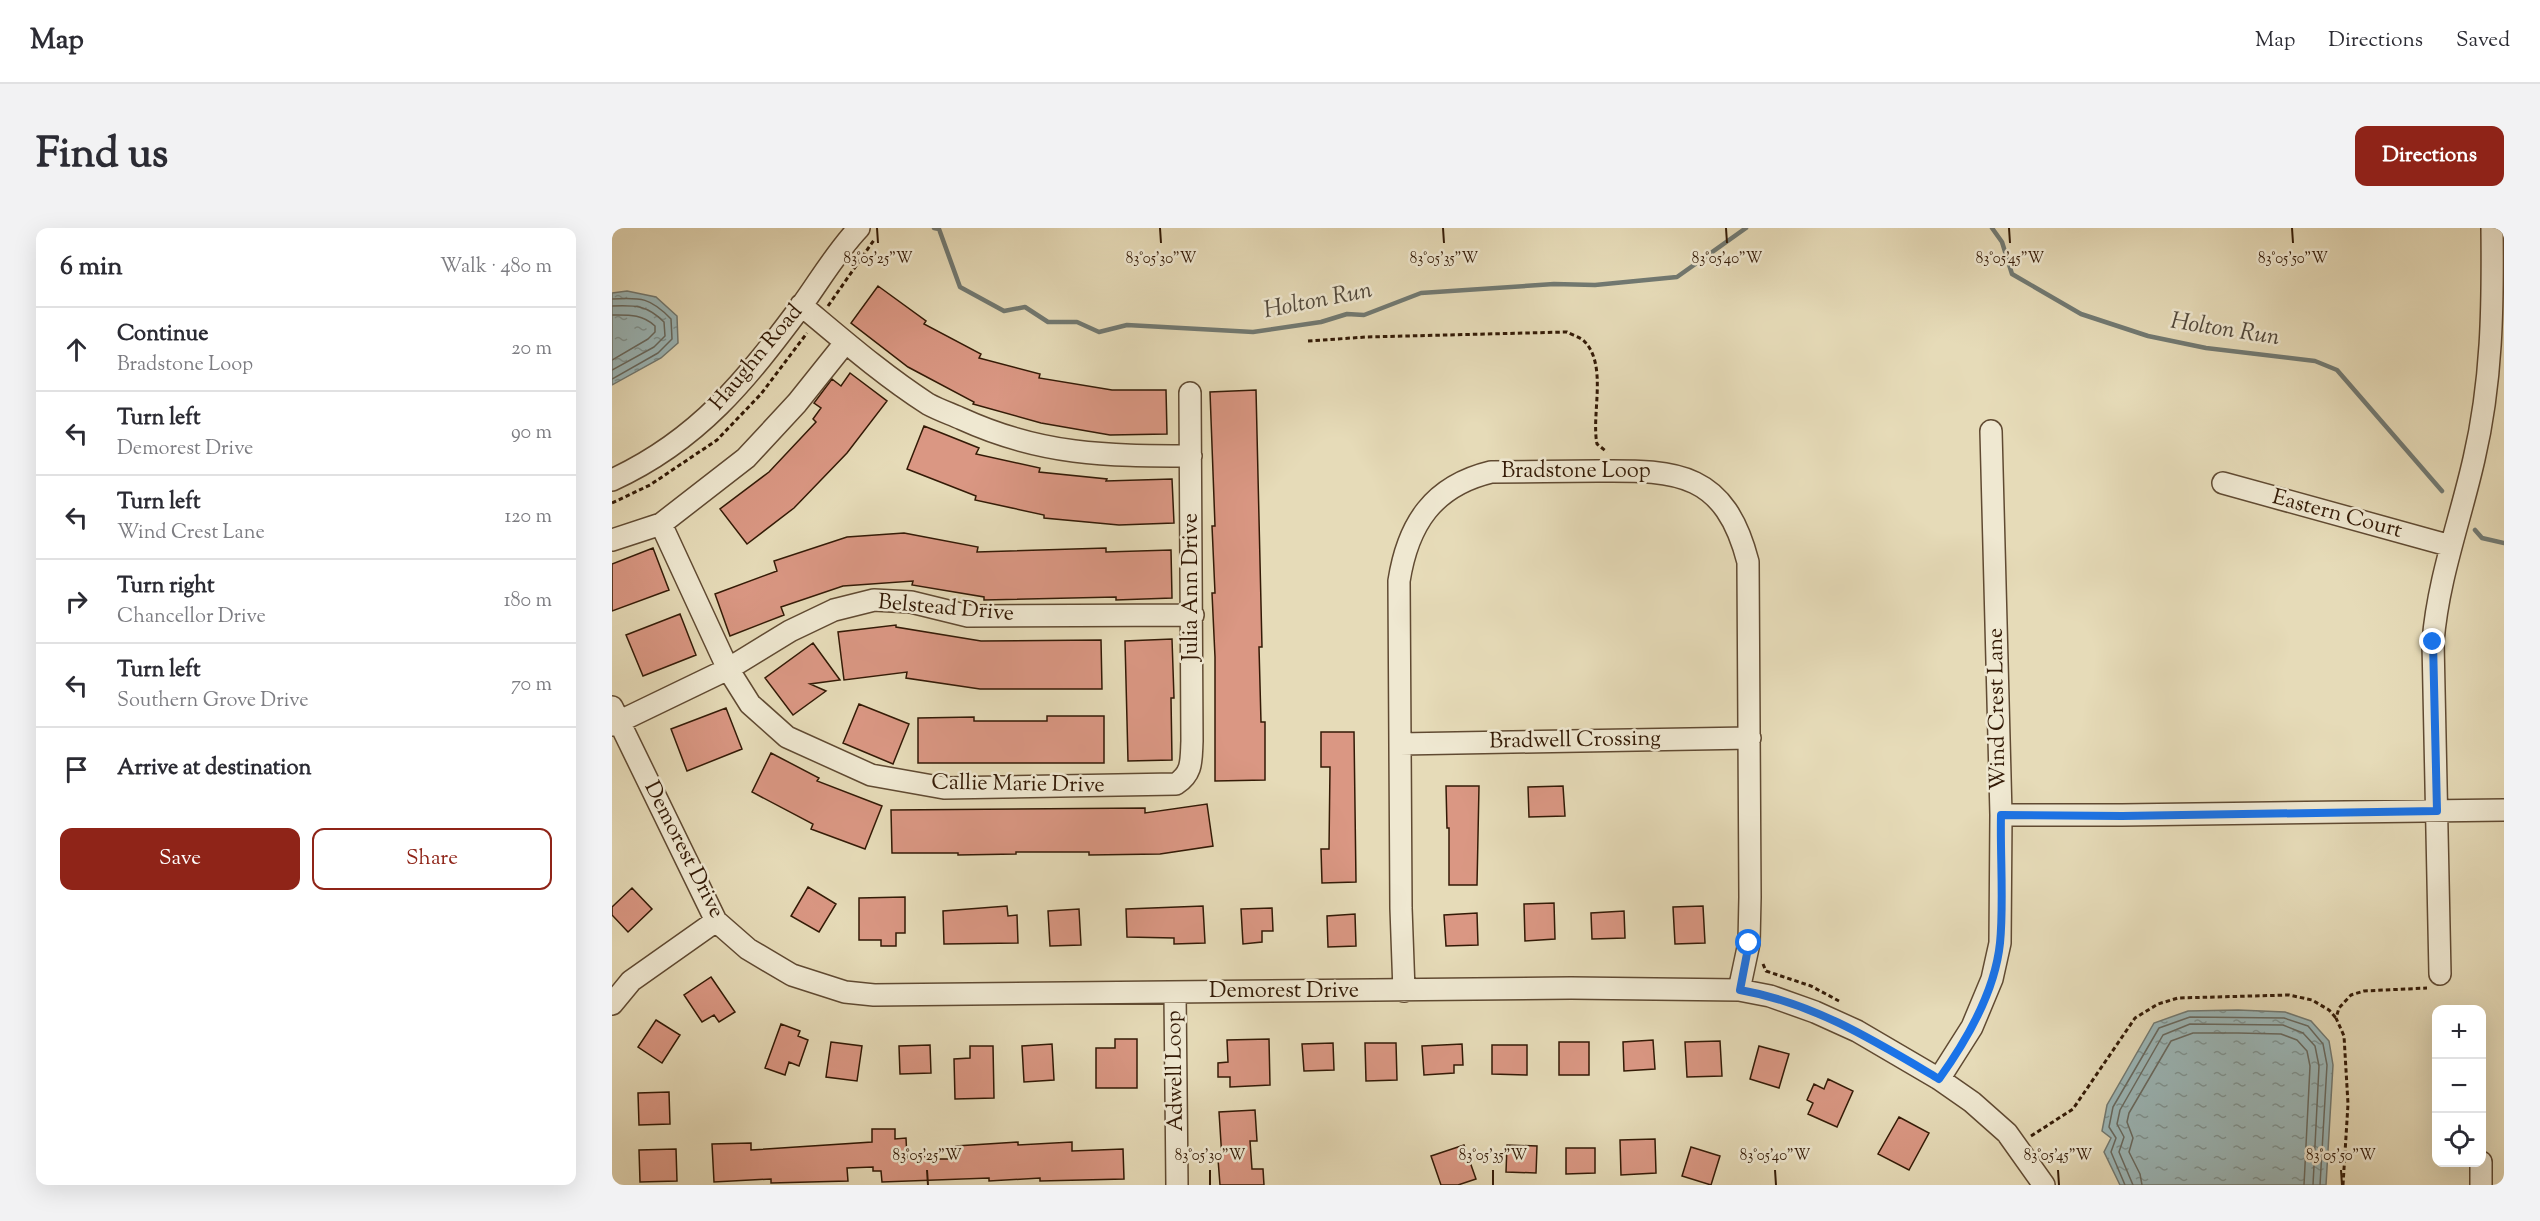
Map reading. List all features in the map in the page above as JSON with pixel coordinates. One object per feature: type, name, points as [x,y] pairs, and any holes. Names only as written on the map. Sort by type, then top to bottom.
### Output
[{"type":"street","points":[[2440,974],[2433,642],[2438,598],[2496,381],[2492,228]]},
{"type":"street","name":"Haughn Road","points":[[612,480],[653,459],[701,424],[741,384],[855,230]]},
{"type":"street","points":[[801,305],[845,343],[931,405],[984,429],[1046,448],[1111,456],[1191,456]]},
{"type":"street","points":[[612,540],[661,524],[746,458],[797,403],[845,343]]},
{"type":"street","name":"Julia Ann Drive","points":[[1184,779],[1191,770],[1193,615],[1190,393]]},
{"type":"street","name":"Wind Crest Lane","points":[[1939,1079],[1972,1027],[1992,979],[2000,943],[2001,815],[1991,431]]},
{"type":"street","name":"Bradstone Loop","points":[[1404,991],[1399,581],[1403,557],[1422,516],[1436,498],[1474,476],[1491,472],[1651,470],[1698,484],[1722,504],[1742,538],[1748,562],[1749,943],[1740,990]]},
{"type":"street","name":"Eastern Court","points":[[2223,483],[2451,546]]},
{"type":"street","name":"Callie Marie Drive","points":[[661,524],[728,669],[750,704],[787,737],[870,775],[944,788],[1176,784],[1184,779]]},
{"type":"street","name":"Belstead Drive","points":[[614,718],[728,669],[790,631],[834,610],[874,600],[911,602],[969,616],[1193,615]]},
{"type":"street","name":"Demorest Drive","points":[[614,718],[716,921],[748,949],[770,964],[819,985],[845,992],[874,995],[1571,988],[1740,990],[1770,996],[1826,1017],[1857,1031],[1939,1079],[1972,1102],[2007,1133],[2044,1185]]},
{"type":"street","name":"Bradwell Crossing","points":[[1400,744],[1750,738]]},
{"type":"street","points":[[2001,815],[2122,816],[2504,810]]},
{"type":"street","points":[[612,1004],[631,981],[716,921]]},
{"type":"street","name":"Adwell Loop","points":[[1175,993],[1177,1185]]},
{"type":"street","points":[[2481,1167],[2481,1185]]},
{"type":"path","points":[[1308,341],[1365,337],[1567,332],[1584,342],[1595,363],[1598,379],[1594,430],[1597,444],[1606,452],[1618,452]]},
{"type":"path","points":[[1762,961],[1766,970],[1810,986],[1841,1002]]},
{"type":"path","points":[[2336,1018],[2339,1008],[2351,995],[2364,991],[2436,987],[2440,974]]},
{"type":"path","points":[[2026,1128],[2031,1136],[2073,1109],[2135,1018],[2158,1004],[2178,998],[2289,995],[2312,1000],[2329,1010],[2336,1018],[2344,1036],[2348,1104],[2343,1185]]},
{"type":"water","points":[[627,291],[656,297],[677,316],[678,343],[661,358],[612,385],[612,293]]},
{"type":"water","points":[[2188,1011],[2285,1012],[2311,1021],[2329,1041],[2333,1065],[2326,1185],[2120,1185],[2104,1152],[2111,1138],[2102,1131],[2107,1105],[2154,1023]]},
{"type":"building","points":[[878,286],[926,321],[924,324],[981,354],[979,358],[1040,374],[1039,378],[1112,390],[1166,390],[1167,434],[1110,435],[1041,423],[973,404],[974,402],[908,367],[851,323]]},
{"type":"building","points":[[850,373],[887,401],[847,453],[794,508],[747,544],[720,509],[769,472],[816,422],[813,419],[821,408],[814,403],[832,379],[841,386]]},
{"type":"building","points":[[1256,390],[1262,647],[1259,647],[1261,722],[1265,722],[1265,780],[1215,781],[1215,657],[1212,593],[1215,593],[1212,526],[1215,526],[1210,392]]},
{"type":"building","points":[[924,426],[979,448],[976,454],[1040,468],[1039,472],[1107,479],[1106,481],[1172,479],[1174,523],[1119,525],[1044,518],[1044,515],[975,500],[976,496],[907,469]]},
{"type":"building","points":[[904,533],[978,547],[977,552],[1106,548],[1106,552],[1171,550],[1172,598],[984,600],[984,597],[912,585],[913,581],[843,586],[781,607],[784,615],[730,636],[715,594],[777,571],[774,561],[847,537]]},
{"type":"building","points":[[653,548],[669,590],[612,611],[612,564]]},
{"type":"building","points":[[680,614],[696,655],[643,676],[626,635]]},
{"type":"building","points":[[896,625],[896,627],[981,641],[1101,640],[1102,689],[980,689],[906,678],[907,672],[844,680],[838,632]]},
{"type":"building","points":[[1172,639],[1174,698],[1171,698],[1172,760],[1128,761],[1125,641]]},
{"type":"building","points":[[813,643],[840,680],[810,684],[826,691],[793,715],[765,678]]},
{"type":"building","points":[[859,704],[909,724],[893,764],[843,743]]},
{"type":"building","points":[[726,708],[742,749],[687,771],[671,729]]},
{"type":"building","points":[[1047,716],[1104,716],[1104,763],[918,763],[918,718],[974,717],[974,721],[1047,721]]},
{"type":"building","points":[[1321,732],[1354,732],[1356,882],[1322,883],[1321,849],[1329,849],[1330,767],[1321,767]]},
{"type":"building","points":[[771,753],[819,778],[817,781],[882,806],[865,849],[811,829],[813,824],[752,792]]},
{"type":"building","points":[[1446,786],[1479,786],[1477,885],[1449,885]]},
{"type":"building","points":[[1563,786],[1565,816],[1529,817],[1528,787]]},
{"type":"building","points":[[1207,804],[1213,846],[1160,854],[892,853],[891,810],[1145,808],[1145,813]]},
{"type":"building","points":[[808,887],[836,904],[819,932],[791,916]]},
{"type":"building","points":[[632,888],[652,909],[628,932],[612,915],[612,907]]},
{"type":"building","points":[[905,897],[905,933],[896,933],[896,946],[881,946],[881,940],[859,940],[859,898]]},
{"type":"building","points":[[1554,903],[1555,939],[1525,941],[1524,904]]},
{"type":"building","points":[[1007,906],[1008,916],[1017,915],[1018,943],[944,944],[943,911]]},
{"type":"building","points":[[1203,906],[1205,943],[1174,944],[1174,938],[1127,937],[1126,909]]},
{"type":"building","points":[[1703,906],[1705,943],[1675,944],[1673,907]]},
{"type":"building","points":[[1272,908],[1273,931],[1262,931],[1262,942],[1243,944],[1241,909]]},
{"type":"building","points":[[1079,909],[1081,945],[1050,946],[1048,911]]},
{"type":"building","points":[[1624,911],[1625,938],[1592,939],[1591,913]]},
{"type":"building","points":[[1477,913],[1478,945],[1446,946],[1444,915]]},
{"type":"building","points":[[1355,914],[1356,946],[1328,947],[1327,916]]},
{"type":"building","points":[[711,977],[735,1012],[719,1022],[714,1015],[702,1022],[684,995]]},
{"type":"building","points":[[656,1020],[680,1035],[662,1063],[638,1047]]},
{"type":"building","points":[[781,1024],[800,1031],[798,1036],[808,1040],[799,1066],[789,1062],[785,1075],[765,1068]]},
{"type":"building","points":[[1115,1039],[1137,1039],[1137,1088],[1096,1088],[1096,1048],[1115,1048]]},
{"type":"building","points":[[1269,1039],[1270,1085],[1230,1087],[1230,1077],[1218,1077],[1218,1063],[1228,1062],[1227,1040]]},
{"type":"building","points":[[1653,1040],[1655,1069],[1624,1071],[1623,1042]]},
{"type":"building","points":[[1720,1041],[1722,1076],[1687,1077],[1685,1042]]},
{"type":"building","points":[[831,1042],[862,1046],[857,1081],[826,1077]]},
{"type":"building","points":[[1559,1042],[1589,1042],[1589,1075],[1559,1075]]},
{"type":"building","points":[[1333,1043],[1334,1070],[1304,1071],[1302,1044]]},
{"type":"building","points":[[1365,1043],[1396,1043],[1397,1080],[1366,1081]]},
{"type":"building","points":[[1052,1044],[1054,1080],[1024,1082],[1022,1046]]},
{"type":"building","points":[[1462,1044],[1463,1065],[1454,1065],[1454,1073],[1424,1075],[1422,1046]]},
{"type":"building","points":[[930,1045],[931,1073],[900,1074],[899,1046]]},
{"type":"building","points":[[1492,1045],[1527,1045],[1527,1075],[1492,1074]]},
{"type":"building","points":[[970,1046],[993,1046],[994,1098],[955,1099],[954,1059],[970,1058]]},
{"type":"building","points":[[1759,1046],[1789,1054],[1779,1088],[1750,1079]]},
{"type":"building","points":[[1828,1079],[1853,1091],[1837,1127],[1808,1114],[1813,1103],[1807,1100],[1814,1084],[1824,1089]]},
{"type":"building","points":[[669,1092],[670,1124],[639,1125],[638,1093]]},
{"type":"building","points":[[1255,1110],[1257,1141],[1250,1141],[1252,1169],[1263,1169],[1264,1185],[1220,1185],[1218,1159],[1222,1159],[1219,1112]]},
{"type":"building","points":[[1899,1117],[1929,1133],[1909,1170],[1878,1154]]},
{"type":"building","points":[[872,1129],[895,1129],[895,1139],[906,1138],[907,1158],[933,1156],[933,1159],[956,1159],[956,1146],[1018,1142],[1018,1145],[1072,1142],[1072,1151],[1123,1149],[1124,1179],[1040,1181],[1040,1178],[989,1181],[989,1178],[882,1182],[881,1171],[873,1171],[873,1167],[847,1168],[848,1181],[771,1183],[771,1179],[714,1182],[712,1144],[751,1143],[751,1150],[872,1142]]},
{"type":"building","points":[[1655,1139],[1656,1173],[1621,1175],[1620,1140]]},
{"type":"building","points":[[1464,1145],[1476,1179],[1458,1185],[1441,1185],[1431,1156]]},
{"type":"building","points":[[1507,1145],[1537,1146],[1536,1173],[1506,1172]]},
{"type":"building","points":[[1691,1147],[1720,1156],[1711,1185],[1682,1176]]},
{"type":"building","points":[[1566,1148],[1595,1148],[1595,1173],[1566,1174]]},
{"type":"building","points":[[676,1149],[677,1181],[640,1182],[639,1150]]},
{"type":"waterway","name":"Holton Run","points":[[934,228],[939,229],[960,287],[1004,311],[1025,307],[1048,322],[1077,322],[1099,332],[1127,325],[1253,332],[1321,322],[1347,314],[1364,315],[1421,293],[1554,284],[1595,285],[1677,277],[1746,228]]},
{"type":"waterway","name":"Holton Run","points":[[1992,228],[2002,242],[2012,274],[2081,314],[2148,336],[2206,348],[2315,361],[2337,370],[2442,491]]},
{"type":"waterway","name":"Holton Run","points":[[2475,530],[2482,538],[2504,543]]},
{"type":"route","points":[[1749,943],[1740,990],[1770,996],[1815,1012],[1857,1031],[1939,1079],[1972,1027],[1992,979],[2000,943],[2001,815],[2122,816],[2437,811],[2433,642]]}]
